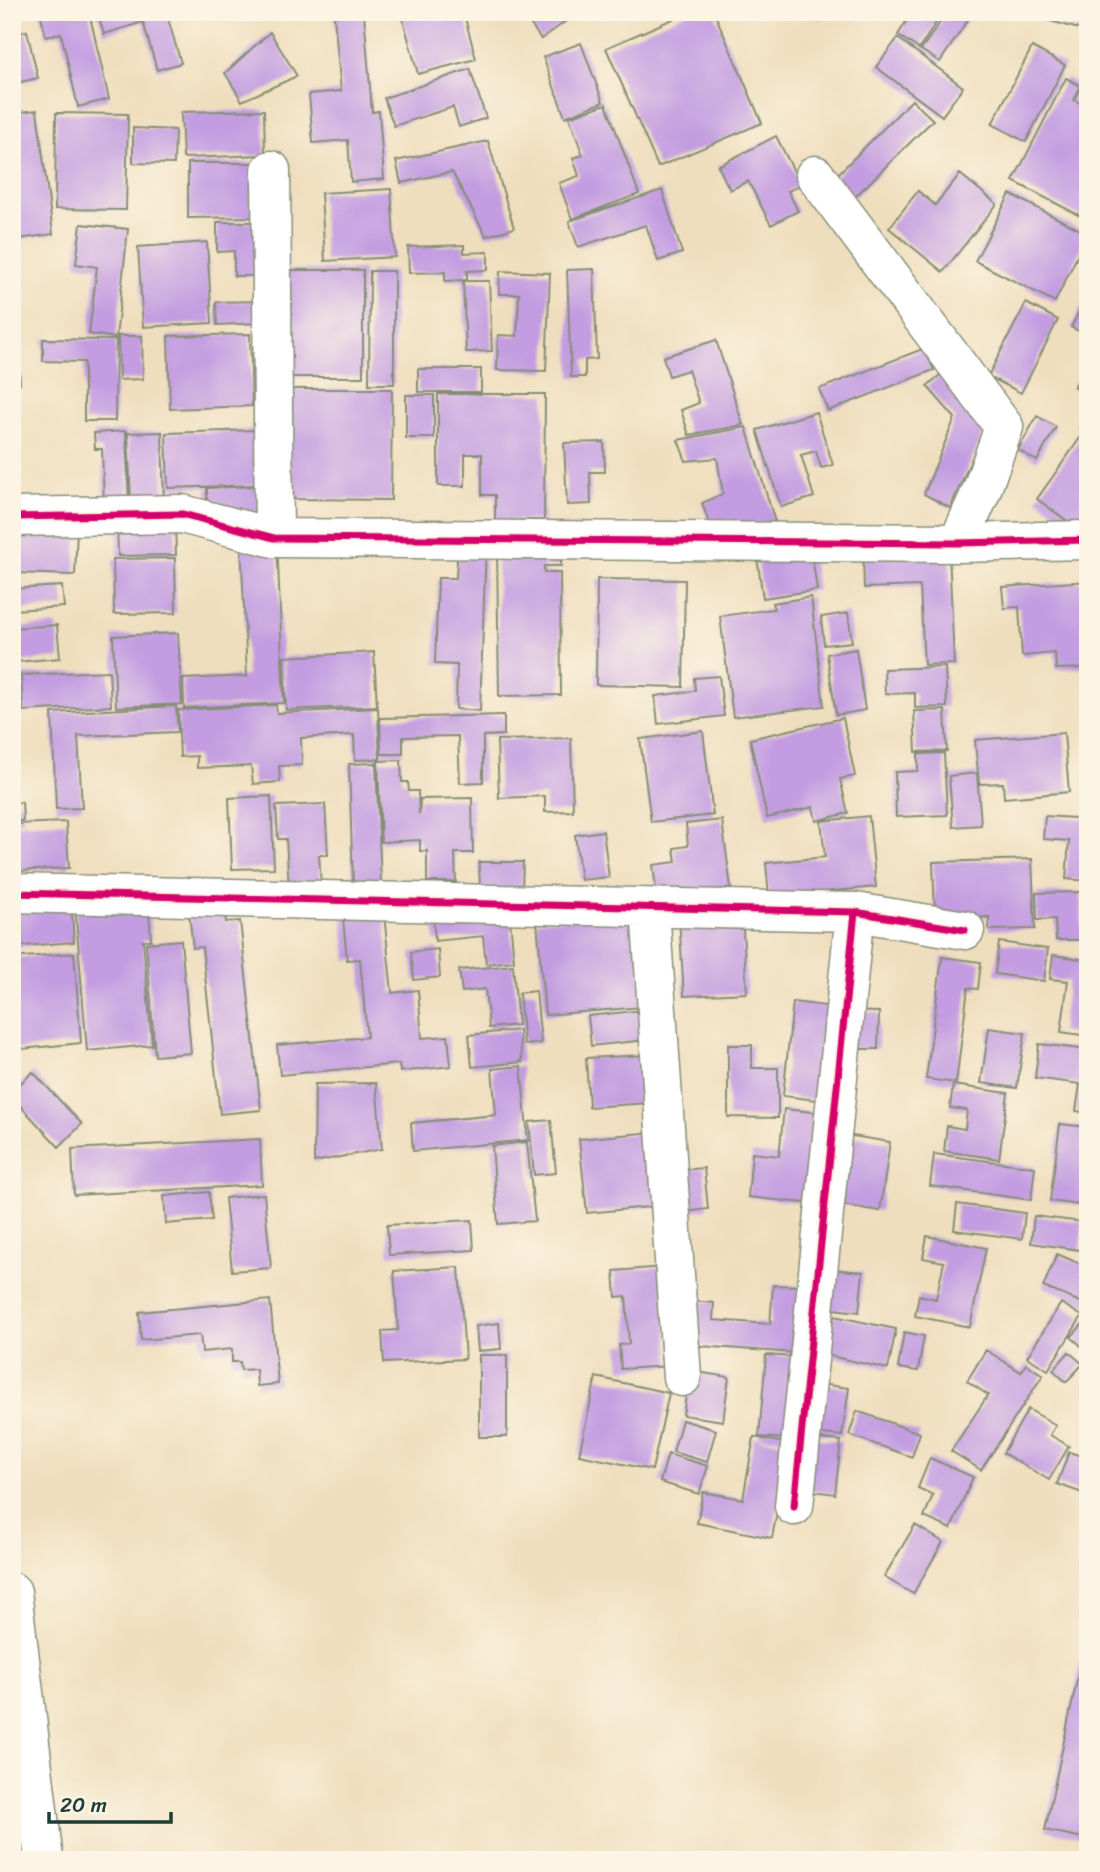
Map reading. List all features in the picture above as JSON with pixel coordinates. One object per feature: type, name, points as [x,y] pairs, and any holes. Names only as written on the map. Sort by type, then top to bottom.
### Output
[{"type":"street","points":[[271,170],[274,538]]},
{"type":"street","points":[[815,175],[1004,427],[981,492],[958,543]]},
{"type":"street","points":[[12,517],[182,514],[274,538],[958,543],[1088,540]]},
{"type":"street","points":[[12,893],[855,912],[965,930]]},
{"type":"street","points":[[650,908],[682,1377]]},
{"type":"street","points":[[794,1506],[855,912]]},
{"type":"street","points":[[12,1592],[44,1860]]},
{"type":"building","points":[[40,12],[89,12],[109,99],[78,107],[61,33],[46,37]]},
{"type":"building","points":[[97,12],[166,12],[181,63],[157,70],[143,22],[104,34]]},
{"type":"building","points":[[401,12],[464,14],[476,59],[418,74]]},
{"type":"building","points":[[522,12],[579,12],[541,39]]},
{"type":"building","points":[[689,12],[714,12],[762,123],[658,167],[606,48]]},
{"type":"building","points":[[810,12],[826,12],[820,20]]},
{"type":"building","points":[[912,12],[943,12],[919,49],[898,35]]},
{"type":"building","points":[[947,12],[973,12],[940,62],[921,50]]},
{"type":"building","points":[[1088,12],[1083,30],[1025,14]]},
{"type":"building","points":[[364,13],[372,112],[379,111],[384,179],[351,182],[348,140],[313,143],[309,94],[341,91],[334,16]]},
{"type":"building","points":[[27,31],[38,78],[12,84],[12,34]]},
{"type":"building","points":[[270,32],[297,76],[242,101],[225,73]]},
{"type":"building","points":[[898,38],[963,87],[942,116],[876,67]]},
{"type":"building","points":[[581,43],[603,102],[565,117],[543,57]]},
{"type":"building","points":[[1032,47],[1065,65],[1026,142],[992,124]]},
{"type":"building","points":[[470,69],[486,118],[459,127],[453,107],[394,126],[384,98]]},
{"type":"building","points":[[1066,78],[1081,86],[1074,100],[1088,107],[1088,220],[1013,181]]},
{"type":"building","points":[[912,100],[933,120],[855,197],[835,177]]},
{"type":"building","points":[[606,104],[639,194],[572,219],[559,183],[579,176],[573,158],[583,155],[569,117]]},
{"type":"building","points":[[37,110],[53,234],[12,240],[12,113]]},
{"type":"building","points":[[264,110],[265,155],[183,158],[181,112]]},
{"type":"building","points":[[56,113],[128,114],[126,210],[55,209]]},
{"type":"building","points":[[133,128],[175,130],[174,164],[133,163]]},
{"type":"building","points":[[776,136],[801,185],[788,191],[798,211],[771,225],[748,181],[730,190],[718,166]]},
{"type":"building","points":[[488,141],[514,228],[486,236],[452,172],[401,183],[396,161]]},
{"type":"building","points":[[188,163],[262,163],[263,217],[188,218]]},
{"type":"building","points":[[960,174],[997,204],[943,272],[889,228],[918,191],[935,205]]},
{"type":"building","points":[[391,189],[395,257],[325,261],[321,193]]},
{"type":"building","points":[[662,190],[682,253],[658,261],[646,225],[578,247],[569,221]]},
{"type":"building","points":[[1010,194],[1088,234],[1055,302],[975,261]]},
{"type":"building","points":[[217,222],[262,222],[263,276],[234,276],[234,251],[217,252]]},
{"type":"building","points":[[81,224],[128,229],[116,338],[89,334],[97,267],[76,264]]},
{"type":"building","points":[[207,242],[212,323],[143,327],[138,247]]},
{"type":"building","points":[[464,245],[464,253],[488,252],[488,270],[467,271],[467,280],[445,281],[445,272],[409,273],[408,247]]},
{"type":"building","points":[[14,259],[20,323],[12,324],[12,260]]},
{"type":"building","points":[[594,269],[597,359],[585,360],[585,377],[571,377],[567,270]]},
{"type":"building","points":[[280,270],[363,270],[363,377],[289,377]]},
{"type":"building","points":[[370,271],[394,271],[394,384],[369,384]]},
{"type":"building","points":[[500,271],[550,273],[546,371],[497,370],[498,335],[517,336],[519,294],[499,294]]},
{"type":"building","points":[[463,281],[489,281],[492,351],[466,352]]},
{"type":"building","points":[[1088,294],[1088,336],[1071,327]]},
{"type":"building","points":[[260,301],[261,323],[217,325],[216,302]]},
{"type":"building","points":[[1026,303],[1058,320],[1021,393],[988,376]]},
{"type":"building","points":[[12,334],[17,334],[20,384],[12,384]]},
{"type":"building","points":[[250,334],[252,406],[170,409],[168,336]]},
{"type":"building","points":[[118,336],[142,336],[143,379],[119,380]]},
{"type":"building","points":[[43,339],[116,340],[115,421],[84,421],[84,362],[43,361]]},
{"type":"building","points":[[716,340],[743,425],[689,435],[681,410],[699,403],[688,370],[669,376],[663,357]]},
{"type":"building","points":[[925,348],[934,370],[828,411],[819,389]]},
{"type":"building","points":[[1088,362],[1088,395],[1074,387]]},
{"type":"building","points":[[418,369],[481,369],[481,392],[418,392]]},
{"type":"building","points":[[947,369],[989,420],[950,508],[924,494],[955,418],[927,386]]},
{"type":"building","points":[[289,389],[392,389],[391,500],[289,499]]},
{"type":"building","points":[[438,394],[545,394],[544,520],[495,521],[495,495],[482,495],[482,454],[465,454],[465,486],[438,486]]},
{"type":"building","points":[[406,395],[434,395],[434,438],[406,438]]},
{"type":"building","points":[[816,412],[833,465],[821,468],[816,451],[801,455],[814,497],[781,507],[757,430]]},
{"type":"building","points":[[1088,413],[1088,432],[1079,428]]},
{"type":"building","points":[[1037,416],[1056,427],[1037,461],[1018,450]]},
{"type":"building","points":[[746,427],[775,522],[710,526],[702,503],[723,494],[717,458],[686,461],[678,440]]},
{"type":"building","points":[[256,430],[259,485],[168,488],[166,433]]},
{"type":"building","points":[[126,431],[129,504],[104,505],[102,449],[95,449],[94,433]]},
{"type":"building","points":[[162,432],[164,502],[131,503],[128,433]]},
{"type":"building","points":[[1083,434],[1088,438],[1088,513],[1077,528],[1037,499]]},
{"type":"building","points":[[604,442],[605,472],[590,472],[591,504],[567,505],[564,443]]},
{"type":"building","points":[[258,486],[259,512],[207,514],[207,488]]},
{"type":"building","points":[[175,518],[176,555],[118,556],[117,520]]},
{"type":"building","points":[[12,526],[77,528],[75,575],[12,573]]},
{"type":"building","points":[[277,540],[284,703],[184,708],[183,679],[247,676],[241,542]]},
{"type":"building","points":[[458,542],[486,543],[480,711],[456,709],[457,665],[435,664],[438,578],[456,578]]},
{"type":"building","points":[[561,549],[561,566],[544,566],[544,573],[560,573],[561,695],[499,696],[497,550]]},
{"type":"building","points":[[811,549],[817,590],[763,598],[757,557]]},
{"type":"building","points":[[949,551],[954,664],[924,665],[920,586],[864,588],[863,555]]},
{"type":"building","points":[[175,558],[176,613],[114,614],[113,559]]},
{"type":"building","points":[[597,579],[685,580],[683,687],[596,685]]},
{"type":"building","points":[[1088,581],[1086,668],[1056,669],[1055,653],[1022,656],[1019,607],[1004,608],[1002,587]]},
{"type":"building","points":[[62,586],[64,607],[12,610],[12,589]]},
{"type":"building","points":[[811,597],[824,706],[733,717],[720,616],[774,609],[772,603]]},
{"type":"building","points":[[848,613],[852,642],[824,645],[821,617]]},
{"type":"building","points":[[57,625],[60,658],[16,662],[19,693],[12,694],[12,628]]},
{"type":"building","points":[[178,633],[182,704],[116,707],[113,636]]},
{"type":"building","points":[[856,649],[865,710],[836,715],[827,654]]},
{"type":"building","points":[[374,652],[377,706],[286,710],[284,657]]},
{"type":"building","points":[[945,667],[947,707],[915,708],[915,693],[885,694],[884,669]]},
{"type":"building","points":[[109,671],[111,706],[23,711],[21,675]]},
{"type":"building","points":[[719,676],[724,716],[658,724],[655,696],[695,691],[694,678]]},
{"type":"building","points":[[276,705],[277,713],[378,708],[380,759],[355,760],[354,735],[301,738],[302,765],[279,766],[280,782],[253,784],[251,766],[197,768],[197,756],[180,757],[178,710]]},
{"type":"building","points":[[176,706],[178,732],[78,736],[82,808],[56,809],[52,713]]},
{"type":"building","points":[[945,710],[947,751],[916,752],[914,711]]},
{"type":"building","points":[[504,715],[504,735],[483,736],[483,782],[460,783],[458,736],[403,737],[403,754],[381,754],[380,718]]},
{"type":"building","points":[[843,718],[855,776],[840,779],[848,813],[816,821],[813,807],[767,818],[750,739]]},
{"type":"building","points":[[703,731],[713,815],[651,822],[640,739]]},
{"type":"building","points":[[1064,733],[1069,792],[1004,798],[1003,783],[979,784],[975,740]]},
{"type":"building","points":[[571,738],[573,811],[545,812],[545,796],[499,798],[497,740]]},
{"type":"building","points":[[944,753],[947,815],[896,817],[895,772],[918,771],[918,754]]},
{"type":"building","points":[[401,760],[402,782],[408,782],[409,791],[418,791],[419,814],[420,799],[472,798],[473,853],[455,853],[456,882],[427,882],[427,851],[420,851],[420,840],[381,842],[378,761]]},
{"type":"building","points":[[376,763],[381,883],[353,885],[349,764]]},
{"type":"building","points":[[977,773],[981,825],[953,827],[949,776]]},
{"type":"building","points":[[12,782],[15,782],[16,803],[22,802],[23,821],[12,821]]},
{"type":"building","points":[[271,796],[274,868],[232,869],[229,798]]},
{"type":"building","points":[[325,804],[328,855],[319,855],[321,886],[289,887],[286,839],[278,839],[276,806]]},
{"type":"building","points":[[869,816],[876,887],[769,897],[766,863],[825,857],[821,821]]},
{"type":"building","points":[[1045,816],[1088,819],[1088,881],[1066,879],[1069,841],[1043,839]]},
{"type":"building","points":[[722,820],[731,888],[657,897],[653,865],[676,862],[674,848],[688,846],[686,824]]},
{"type":"building","points":[[66,822],[69,868],[19,871],[16,824]]},
{"type":"building","points":[[603,831],[609,877],[581,880],[575,835]]},
{"type":"building","points":[[1032,859],[1035,929],[989,930],[989,917],[935,919],[933,862]]},
{"type":"building","points":[[479,862],[523,862],[522,889],[480,888]]},
{"type":"building","points":[[1081,892],[1082,940],[1056,940],[1055,919],[1037,920],[1036,893]]},
{"type":"building","points":[[71,898],[74,942],[12,947],[12,902]]},
{"type":"building","points":[[148,899],[151,940],[143,940],[152,1045],[87,1051],[75,906]]},
{"type":"building","points":[[223,900],[226,922],[240,921],[261,1110],[220,1114],[202,947],[193,948],[188,904]]},
{"type":"building","points":[[383,904],[392,993],[418,990],[422,1038],[448,1036],[451,1066],[400,1072],[399,1064],[280,1075],[277,1045],[367,1037],[360,959],[347,960],[342,908]]},
{"type":"building","points":[[509,909],[514,961],[486,964],[483,936],[435,941],[433,916]]},
{"type":"building","points":[[636,913],[643,1007],[545,1015],[537,921]]},
{"type":"building","points":[[742,914],[747,993],[684,996],[679,917]]},
{"type":"building","points":[[181,940],[191,1053],[155,1056],[146,943]]},
{"type":"building","points":[[999,942],[1048,949],[1044,981],[995,974]]},
{"type":"building","points":[[438,949],[440,977],[414,980],[411,952]]},
{"type":"building","points":[[74,953],[81,1043],[12,1050],[12,958]]},
{"type":"building","points":[[1053,955],[1088,960],[1088,1036],[1061,1032],[1068,981],[1050,979]]},
{"type":"building","points":[[942,957],[981,962],[978,989],[968,988],[956,1083],[926,1079]]},
{"type":"building","points":[[513,965],[518,1025],[489,1028],[485,989],[462,992],[459,970]]},
{"type":"building","points":[[536,991],[541,1043],[524,1045],[519,993]]},
{"type":"building","points":[[793,1002],[834,1007],[824,1101],[783,1096]]},
{"type":"building","points":[[644,1010],[646,1040],[591,1046],[588,1016]]},
{"type":"building","points":[[848,1011],[879,1012],[878,1049],[846,1049]]},
{"type":"building","points":[[989,1028],[1025,1033],[1017,1088],[981,1083]]},
{"type":"building","points":[[519,1030],[522,1062],[472,1067],[469,1035]]},
{"type":"building","points":[[1039,1044],[1088,1050],[1088,1113],[1076,1111],[1080,1084],[1035,1078]]},
{"type":"building","points":[[728,1045],[752,1045],[752,1068],[778,1068],[778,1118],[728,1117]]},
{"type":"building","points":[[647,1055],[649,1103],[589,1107],[586,1058]]},
{"type":"building","points":[[521,1066],[528,1140],[413,1151],[411,1123],[496,1115],[492,1069]]},
{"type":"building","points":[[33,1072],[82,1124],[59,1147],[12,1097],[12,1091]]},
{"type":"building","points":[[376,1083],[382,1149],[314,1162],[315,1084]]},
{"type":"building","points":[[953,1085],[1008,1093],[999,1159],[944,1151],[947,1126],[965,1129],[967,1110],[950,1108]]},
{"type":"building","points":[[784,1109],[823,1113],[814,1204],[748,1197],[752,1153],[779,1156]]},
{"type":"building","points":[[551,1120],[556,1173],[534,1175],[529,1122]]},
{"type":"building","points":[[1060,1124],[1088,1127],[1086,1206],[1050,1201]]},
{"type":"building","points":[[653,1132],[659,1206],[587,1213],[579,1139]]},
{"type":"building","points":[[840,1134],[890,1142],[880,1211],[830,1203]]},
{"type":"building","points":[[260,1139],[262,1185],[74,1195],[72,1149]]},
{"type":"building","points":[[527,1142],[535,1221],[498,1224],[492,1146]]},
{"type":"building","points":[[934,1154],[1035,1167],[1031,1200],[930,1186]]},
{"type":"building","points":[[704,1168],[708,1209],[685,1212],[681,1170]]},
{"type":"building","points":[[209,1192],[212,1220],[166,1224],[164,1196]]},
{"type":"building","points":[[264,1194],[271,1268],[232,1271],[225,1198]]},
{"type":"building","points":[[957,1204],[1025,1213],[1022,1239],[954,1230]]},
{"type":"building","points":[[1034,1216],[1083,1222],[1080,1250],[1031,1243]]},
{"type":"building","points":[[472,1220],[474,1250],[389,1255],[387,1225]]},
{"type":"building","points":[[927,1236],[986,1248],[970,1327],[915,1316],[919,1295],[936,1299],[944,1262],[923,1258]]},
{"type":"building","points":[[1057,1254],[1088,1267],[1088,1305],[1043,1287]]},
{"type":"building","points":[[459,1267],[465,1359],[384,1363],[382,1331],[398,1330],[394,1271]]},
{"type":"building","points":[[663,1267],[670,1366],[621,1369],[619,1345],[629,1344],[626,1296],[616,1297],[614,1271]]},
{"type":"building","points":[[829,1269],[863,1272],[859,1312],[825,1308]]},
{"type":"building","points":[[773,1285],[800,1286],[795,1353],[686,1345],[690,1301],[714,1303],[713,1320],[770,1324]]},
{"type":"building","points":[[270,1300],[278,1384],[257,1386],[256,1369],[241,1370],[240,1362],[232,1362],[232,1349],[202,1352],[200,1335],[141,1340],[139,1312]]},
{"type":"building","points":[[1061,1303],[1082,1316],[1048,1370],[1027,1357]]},
{"type":"building","points":[[834,1316],[896,1329],[888,1369],[826,1355]]},
{"type":"building","points":[[1088,1318],[1088,1352],[1071,1337]]},
{"type":"building","points":[[499,1323],[501,1349],[478,1351],[476,1326]]},
{"type":"building","points":[[904,1332],[924,1336],[918,1371],[898,1368]]},
{"type":"building","points":[[986,1350],[1021,1372],[1026,1364],[1043,1375],[981,1470],[951,1451],[988,1395],[967,1381]]},
{"type":"building","points":[[1069,1352],[1083,1364],[1066,1382],[1053,1370]]},
{"type":"building","points":[[479,1355],[507,1355],[507,1437],[479,1437]]},
{"type":"building","points":[[766,1355],[794,1357],[789,1439],[759,1437]]},
{"type":"building","points":[[690,1371],[729,1377],[723,1421],[683,1415]]},
{"type":"building","points":[[596,1377],[669,1393],[652,1470],[579,1455]]},
{"type":"building","points":[[820,1384],[849,1388],[842,1436],[813,1433]]},
{"type":"building","points":[[1028,1409],[1056,1425],[1050,1435],[1069,1446],[1049,1480],[1003,1453]]},
{"type":"building","points":[[857,1411],[920,1433],[912,1457],[849,1435]]},
{"type":"building","points":[[682,1420],[716,1430],[707,1462],[673,1452]]},
{"type":"building","points":[[754,1437],[790,1444],[772,1538],[697,1523],[703,1492],[743,1499]]},
{"type":"building","points":[[810,1438],[841,1441],[835,1494],[804,1490]]},
{"type":"building","points":[[1069,1452],[1088,1458],[1088,1495],[1057,1484]]},
{"type":"building","points":[[668,1454],[708,1466],[699,1494],[660,1482]]},
{"type":"building","points":[[930,1458],[973,1477],[951,1529],[924,1517],[933,1495],[918,1488]]},
{"type":"building","points":[[915,1525],[943,1542],[913,1594],[884,1577]]},
{"type":"building","points":[[1088,1633],[1088,1839],[1045,1830]]},
{"type":"cycle path","points":[[12,517],[182,514],[274,538],[958,543],[1088,540]]},
{"type":"cycle path","points":[[12,893],[855,912],[965,930]]},
{"type":"cycle path","points":[[794,1506],[855,912]]}]
